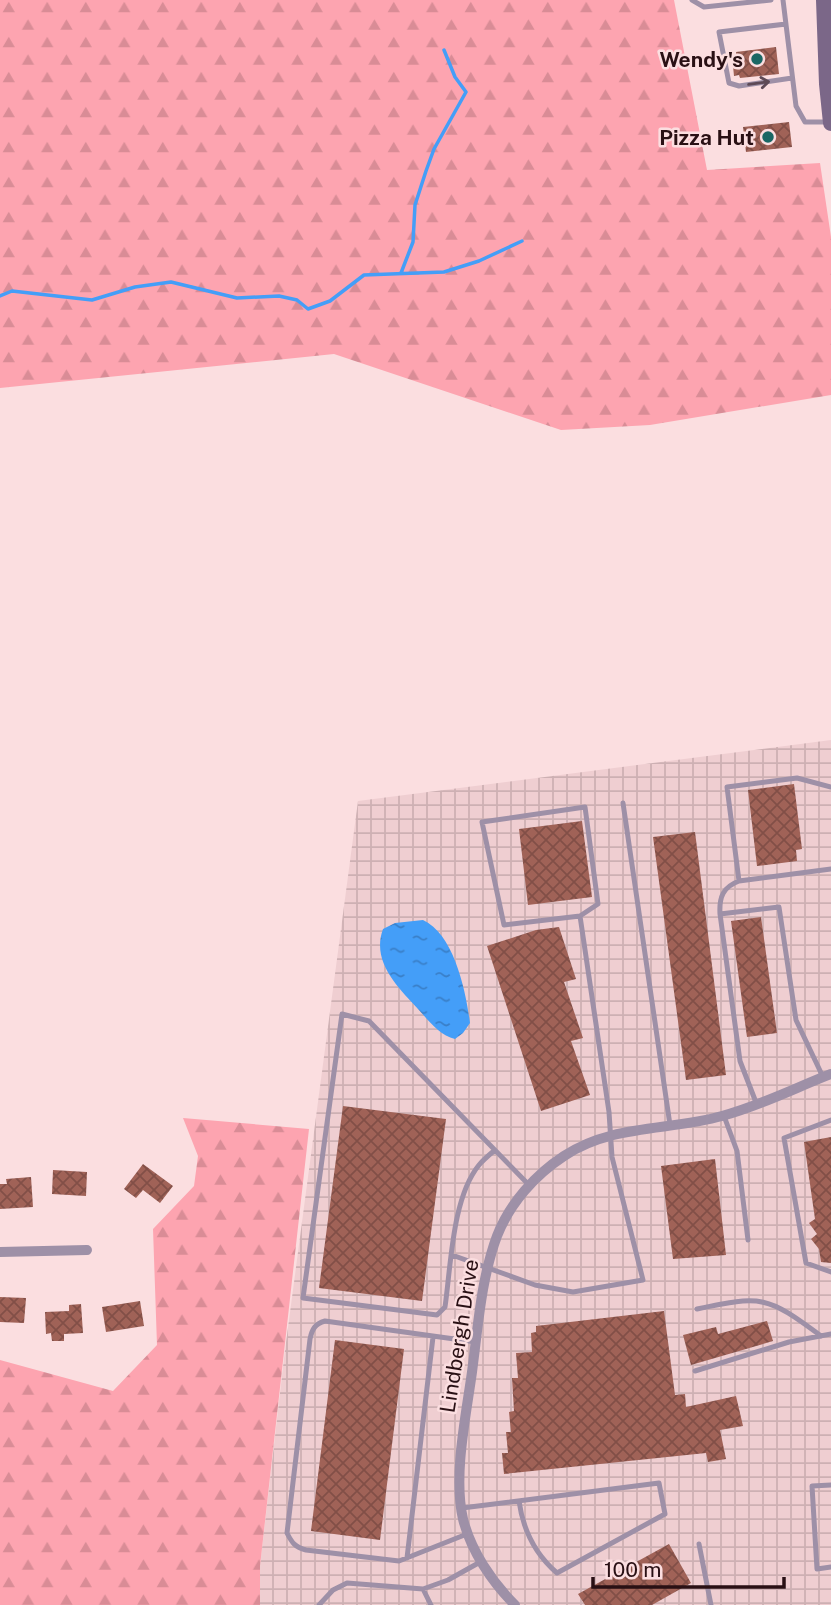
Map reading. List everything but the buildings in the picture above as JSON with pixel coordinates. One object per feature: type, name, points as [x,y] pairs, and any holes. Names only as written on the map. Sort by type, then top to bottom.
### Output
[{"type":"main road","points":[[824,0],[831,122]]},
{"type":"street","name":"Lindbergh Drive","points":[[515,1605],[482,1561],[468,1533],[462,1508],[460,1458],[487,1267],[498,1234],[515,1202],[529,1185],[566,1155],[610,1135],[723,1116],[757,1105],[827,1075]]},
{"type":"street","points":[[0,1252],[87,1250]]},
{"type":"lane","points":[[692,0],[704,7],[771,0]]},
{"type":"lane","points":[[783,0],[796,106],[805,122],[831,122]]},
{"type":"lane","points":[[786,24],[719,32],[729,83],[739,86],[792,78]]},
{"type":"lane","points":[[739,881],[727,787],[797,778],[831,787]]},
{"type":"lane","points":[[623,803],[670,1125]]},
{"type":"lane","points":[[585,807],[598,904],[580,916],[504,925],[482,822],[585,807]]},
{"type":"lane","points":[[757,1105],[740,1061],[719,902],[729,885],[739,881],[831,869]]},
{"type":"lane","points":[[720,914],[779,907],[796,1020],[827,1075]]},
{"type":"lane","points":[[452,1255],[534,1285],[573,1292],[643,1280],[612,1157],[609,1112],[580,916]]},
{"type":"lane","points":[[495,1150],[478,1166],[465,1194],[459,1212],[445,1307],[437,1315],[303,1298],[342,1014],[369,1021],[495,1150],[529,1185]]},
{"type":"lane","points":[[723,1116],[737,1152],[748,1240]]},
{"type":"lane","points":[[831,1120],[784,1139],[806,1263],[831,1272]]},
{"type":"lane","points":[[697,1309],[743,1299],[767,1302],[786,1310],[821,1336]]},
{"type":"lane","points":[[468,1533],[399,1561],[306,1550],[298,1548],[287,1534],[308,1352],[312,1330],[317,1324],[324,1321],[476,1342]]},
{"type":"lane","points":[[695,1371],[789,1342],[831,1334]]},
{"type":"lane","points":[[407,1558],[433,1337]]},
{"type":"lane","points":[[462,1508],[659,1483],[665,1514],[557,1573],[535,1549],[526,1531],[519,1501]]},
{"type":"lane","points":[[831,1485],[812,1486],[817,1569],[831,1567]]},
{"type":"lane","points":[[699,1544],[710,1605]]},
{"type":"lane","points":[[319,1605],[333,1590],[347,1583],[423,1589],[448,1580],[482,1561]]},
{"type":"lane","points":[[423,1589],[431,1605]]},
{"type":"shaded area","points":[[831,740],[831,1605],[260,1605],[260,1566],[285,1350],[358,801]]},
{"type":"green space","points":[[0,0],[674,0],[707,170],[820,163],[831,237],[831,395],[650,425],[561,430],[334,354],[0,388]]},
{"type":"green space","points":[[183,1118],[309,1129],[260,1566],[260,1605],[0,1605],[0,1360],[113,1391],[157,1345],[153,1229],[194,1186],[198,1156]]},
{"type":"water","points":[[423,920],[443,937],[462,980],[470,1023],[455,1039],[435,1027],[402,992],[388,973],[381,952],[383,929],[395,923]]},
{"type":"waterway","points":[[401,273],[413,242],[415,205],[426,171],[434,149],[466,92],[455,77],[444,50]]},
{"type":"waterway","points":[[0,296],[12,291],[92,300],[135,287],[171,282],[237,298],[279,296],[297,300],[308,309],[330,301],[364,275],[444,272],[479,261],[522,241]]},
{"type":"place","name":"Wendy's","points":[[757,59]]},
{"type":"place","name":"Pizza Hut","points":[[768,137]]}]
